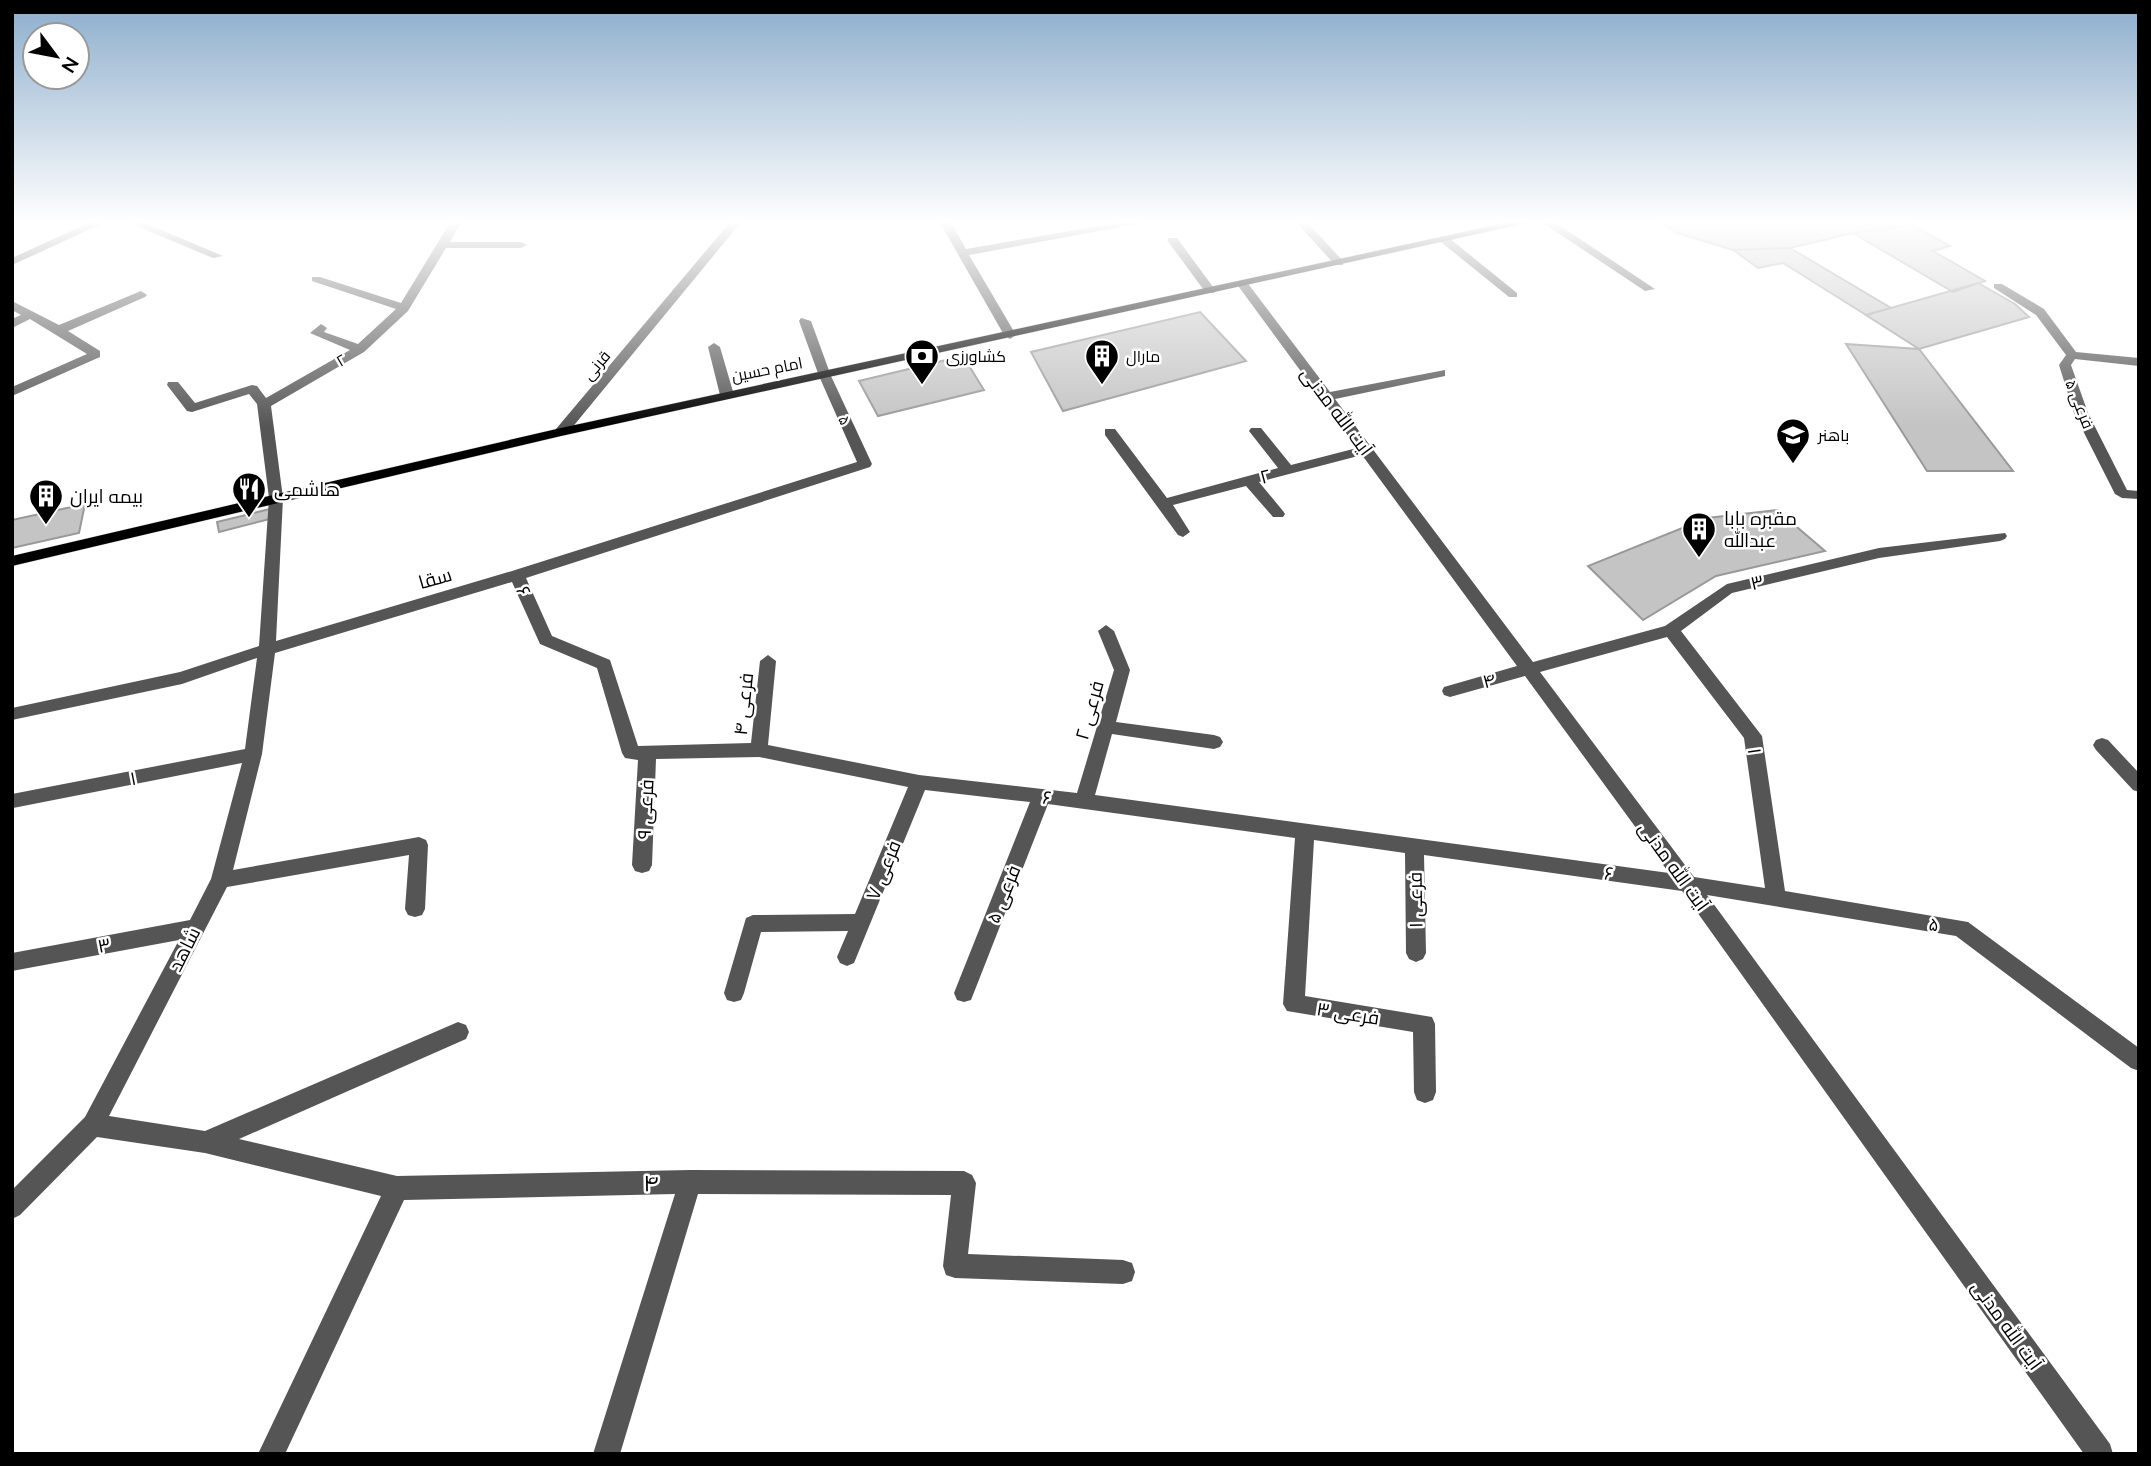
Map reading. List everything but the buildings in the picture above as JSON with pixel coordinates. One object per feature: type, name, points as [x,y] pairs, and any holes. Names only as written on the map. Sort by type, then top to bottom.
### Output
[{"type":"main road","name":"امام حسین","points":[[12,561],[561,432],[1210,290]]},
{"type":"street","points":[[348,289],[404,308]]},
{"type":"street","name":"۲","points":[[264,404],[360,349],[404,308],[416,289]]},
{"type":"street","name":"قرنی","points":[[561,432],[680,289]]},
{"type":"street","points":[[984,289],[1010,335]]},
{"type":"street","name":"آیت الله مدنی","points":[[1247,289],[1688,884],[2100,1454]]},
{"type":"street","points":[[1506,289],[1513,295]]},
{"type":"street","name":"فرعی ۵","points":[[2004,289],[2040,312],[2072,355],[2065,365],[2081,413],[2122,494],[2139,495]]},
{"type":"street","points":[[59,330],[141,295]]},
{"type":"street","points":[[12,305],[32,314],[96,354],[12,392]]},
{"type":"street","points":[[12,324],[32,314]]},
{"type":"street","points":[[805,321],[825,376]]},
{"type":"street","points":[[321,328],[316,333],[360,349]]},
{"type":"street","points":[[714,347],[727,395]]},
{"type":"street","points":[[2072,355],[2139,362]]},
{"type":"street","points":[[1326,397],[1440,373]]},
{"type":"street","name":"۵","points":[[825,376],[865,464]]},
{"type":"street","points":[[173,385],[192,408],[252,389],[264,404],[276,499],[267,649]]},
{"type":"street","points":[[1256,431],[1287,470]]},
{"type":"street","points":[[1110,432],[1183,532]]},
{"type":"street","name":"۲","points":[[1164,503],[1365,450]]},
{"type":"street","name":"سقا","points":[[12,714],[182,678],[267,649],[517,575],[865,464]]},
{"type":"street","points":[[1249,480],[1278,514]]},
{"type":"street","name":"۳","points":[[1528,670],[1671,630],[1727,589],[1879,553],[2000,536]]},
{"type":"street","name":"۶","points":[[517,575],[546,640],[604,664],[631,752],[759,751],[919,782],[1084,801],[1688,884]]},
{"type":"street","name":"۱","points":[[1671,630],[1753,736],[1776,898]]},
{"type":"street","name":"فرعی ۲","points":[[1084,801],[1122,670],[1106,631]]},
{"type":"street","name":"شاهد","points":[[12,1208],[93,1125],[220,880],[254,754],[267,649]]},
{"type":"street","name":"فرعی ۴","points":[[759,751],[768,661]]},
{"type":"street","name":"۴","points":[[1450,691],[1528,670]]},
{"type":"street","points":[[1107,727],[1214,742]]},
{"type":"street","points":[[2102,745],[2139,785]]},
{"type":"street","name":"فرعی ۹","points":[[642,866],[648,753]]},
{"type":"street","name":"۱","points":[[13,801],[254,754]]},
{"type":"street","name":"فرعی ۷","points":[[847,957],[919,782]]},
{"type":"street","name":"فرعی ۵","points":[[964,993],[1042,796]]},
{"type":"street","name":"فرعی ۳","points":[[1305,831],[1294,1004],[1424,1024],[1425,1092]]},
{"type":"street","points":[[220,880],[419,845],[415,909]]},
{"type":"street","name":"فرعی ۱","points":[[1414,846],[1416,953]]},
{"type":"street","name":"۵","points":[[1688,884],[1961,928],[2139,1061]]},
{"type":"street","points":[[734,993],[753,924],[862,922]]},
{"type":"street","name":"۳","points":[[12,962],[195,928]]},
{"type":"street","points":[[205,1142],[458,1032]]},
{"type":"street","name":"۴","points":[[93,1125],[205,1142],[397,1188],[690,1182],[964,1183],[955,1266],[1123,1272]]},
{"type":"street","points":[[606,1454],[690,1182]]},
{"type":"street","points":[[271,1454],[397,1188]]},
{"type":"place","name":"کشاورزی","points":[[922,386]]},
{"type":"place","name":"مارال","points":[[1102,386]]},
{"type":"place","name":"باهنر","points":[[1793,465]]},
{"type":"place","name":"هاشمی","points":[[249,519]]},
{"type":"place","name":"بیمه ایران","points":[[46,526]]},
{"type":"place","name":"مقبره بابا عبدالله","points":[[1699,559]]}]
